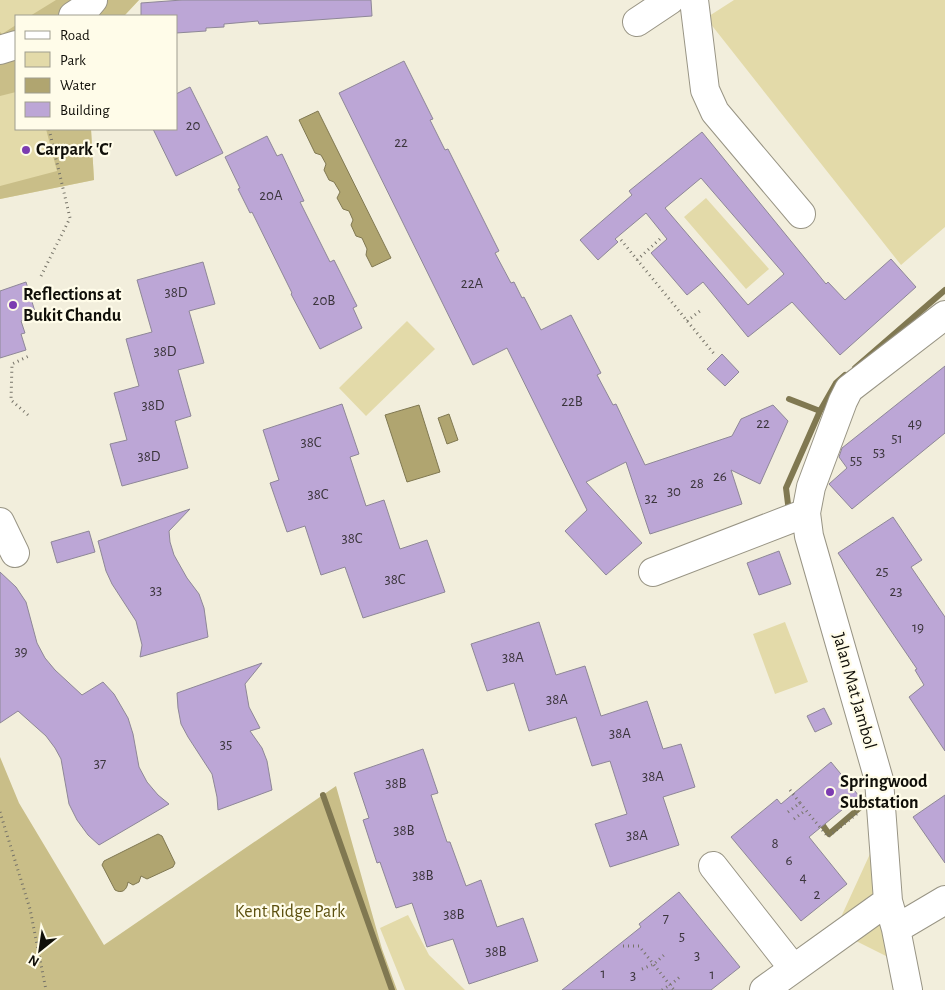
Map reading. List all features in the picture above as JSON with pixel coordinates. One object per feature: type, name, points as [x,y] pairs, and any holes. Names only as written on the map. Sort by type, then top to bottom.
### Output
[{"type":"street","points":[[74,15],[88,6],[93,0]]},
{"type":"street","points":[[638,22],[670,0]]},
{"type":"street","points":[[694,0],[705,90],[709,101],[715,112],[801,214]]},
{"type":"street","points":[[0,50],[15,45]]},
{"type":"street","name":"Jalan Mat Jambol","points":[[908,990],[896,929],[888,901],[878,780],[809,536],[806,513],[811,488],[849,389],[945,315]]},
{"type":"street","points":[[653,572],[806,513]]},
{"type":"street","points":[[0,522],[15,553]]},
{"type":"street","points":[[713,866],[793,968]]},
{"type":"street","points":[[896,929],[945,900]]},
{"type":"street","points":[[764,990],[888,901]]},
{"type":"path","points":[[41,276],[70,218],[49,130]]},
{"type":"path","points":[[637,260],[662,237]]},
{"type":"path","points":[[620,240],[714,355]]},
{"type":"path","points":[[687,322],[700,310]]},
{"type":"path","points":[[28,415],[11,400],[12,364],[31,355]]},
{"type":"path","points":[[790,790],[828,838],[858,812]]},
{"type":"path","points":[[788,812],[800,802]]},
{"type":"path","points":[[794,819],[806,810]]},
{"type":"path","points":[[0,812],[30,909],[46,990]]},
{"type":"path","points":[[622,946],[639,946],[674,990]]},
{"type":"path","points":[[642,970],[654,964],[664,955]]},
{"type":"path","points":[[662,990],[680,976]]},
{"type":"green space","points":[[0,0],[139,0],[125,15],[15,15],[15,130],[91,130],[94,180],[0,199]]},
{"type":"green space","points":[[56,0],[139,0],[125,15],[32,15]]},
{"type":"green space","points":[[734,0],[945,0],[945,227],[901,265],[706,18]]},
{"type":"green space","points":[[15,26],[15,92],[0,96],[0,32],[2,34]]},
{"type":"green space","points":[[46,130],[91,130],[94,180],[0,199],[0,186],[57,171]]},
{"type":"green space","points":[[706,198],[769,269],[746,289],[684,217]]},
{"type":"green space","points":[[407,321],[435,349],[366,416],[339,388]]},
{"type":"green space","points":[[785,622],[808,682],[775,694],[753,634]]},
{"type":"green space","name":"Kent Ridge Park","points":[[0,757],[19,803],[104,945],[336,786],[382,949],[397,990],[0,990]]},
{"type":"green space","points":[[875,843],[878,897],[836,928]]},
{"type":"green space","points":[[408,915],[429,955],[465,990],[405,990],[380,928]]},
{"type":"green space","points":[[883,916],[894,960],[852,939]]},
{"type":"water","points":[[318,111],[391,258],[372,267],[366,255],[367,249],[362,238],[356,236],[351,225],[353,220],[349,211],[343,209],[337,198],[340,192],[334,182],[329,180],[324,170],[326,164],[321,155],[315,153],[299,120]]},
{"type":"water","points":[[419,405],[440,472],[407,482],[385,415]]},
{"type":"water","points":[[449,414],[458,440],[447,444],[438,418]]},
{"type":"water","points":[[158,834],[162,836],[175,863],[173,867],[147,879],[141,876],[139,882],[133,885],[128,882],[122,891],[115,890],[102,865],[104,861]]},
{"type":"building","points":[[182,0],[371,0],[372,16],[259,24],[258,21],[224,24],[224,27],[206,28],[206,31],[178,33],[178,15],[141,15],[141,3]]},
{"type":"building","points":[[404,61],[433,119],[430,120],[445,150],[448,149],[499,251],[495,253],[511,283],[514,282],[522,298],[524,297],[541,330],[571,315],[601,373],[597,375],[613,405],[616,404],[645,465],[732,436],[741,419],[773,405],[788,421],[760,484],[731,470],[742,504],[650,534],[626,462],[586,482],[642,543],[606,575],[565,531],[587,510],[507,348],[473,365],[339,93]]},
{"type":"building","points":[[190,87],[223,153],[176,176],[153,130],[178,130],[178,93]]},
{"type":"building","points":[[702,132],[826,284],[828,282],[845,300],[891,259],[916,287],[840,355],[792,302],[748,337],[703,282],[687,295],[651,253],[667,239],[646,213],[615,239],[618,242],[598,260],[580,240],[632,195],[629,191]],"holes":[[[701,178],[784,274],[748,305],[665,208]]]},
{"type":"building","points":[[267,136],[277,156],[282,154],[304,201],[300,202],[330,262],[334,260],[357,306],[353,308],[362,328],[320,349],[291,294],[252,212],[250,213],[238,189],[240,188],[225,157]]},
{"type":"building","points":[[203,262],[215,304],[189,311],[204,363],[178,370],[191,416],[175,421],[188,468],[122,486],[110,444],[127,440],[114,393],[139,386],[126,339],[152,332],[137,280]]},
{"type":"building","points":[[26,282],[36,315],[21,321],[25,333],[21,334],[26,350],[0,358],[0,291]]},
{"type":"building","points":[[722,354],[739,372],[725,386],[707,369]]},
{"type":"building","points":[[945,366],[945,433],[852,509],[829,484],[847,468],[839,457],[842,448]]},
{"type":"building","points":[[342,404],[359,454],[350,457],[366,506],[384,500],[400,549],[427,540],[445,592],[363,618],[345,567],[321,575],[305,526],[287,532],[270,483],[279,480],[263,430]]},
{"type":"building","points":[[190,509],[169,531],[170,542],[174,555],[199,594],[204,608],[208,637],[140,657],[142,645],[136,621],[112,584],[106,571],[98,541]]},
{"type":"building","points":[[893,517],[922,560],[911,567],[945,617],[945,751],[909,697],[924,685],[915,670],[917,669],[838,553]]},
{"type":"building","points":[[89,531],[95,552],[57,563],[51,542]]},
{"type":"building","points":[[779,551],[791,584],[759,595],[747,563]]},
{"type":"building","points":[[0,572],[16,587],[26,602],[37,643],[45,658],[55,670],[82,695],[103,682],[114,694],[128,718],[139,767],[147,782],[169,804],[99,845],[88,835],[77,820],[69,804],[61,759],[46,736],[18,711],[0,723]]},
{"type":"building","points":[[539,622],[556,675],[585,666],[601,716],[647,701],[663,749],[681,744],[695,787],[663,797],[679,845],[610,867],[595,824],[627,814],[610,761],[592,766],[576,717],[529,731],[514,683],[487,691],[471,644]]},
{"type":"building","points":[[262,663],[245,684],[249,707],[260,728],[250,731],[262,748],[267,761],[272,790],[218,810],[212,774],[181,724],[177,693]]},
{"type":"building","points":[[824,708],[832,724],[815,732],[807,716]]},
{"type":"building","points":[[423,749],[438,793],[431,795],[447,842],[450,842],[466,886],[481,880],[497,927],[523,918],[538,961],[469,984],[453,939],[427,947],[412,903],[396,908],[380,862],[377,863],[363,820],[369,818],[354,773]]},
{"type":"building","points":[[831,762],[859,796],[809,837],[847,884],[801,921],[731,837],[777,799],[781,804]]},
{"type":"building","points":[[945,795],[945,863],[913,817]]},
{"type":"building","points":[[679,892],[740,967],[711,990],[562,990],[641,927],[639,924]]},
{"type":"waterway","points":[[855,368],[945,290]]},
{"type":"waterway","points":[[789,512],[786,488],[820,411],[836,383],[845,375]]},
{"type":"waterway","points":[[789,399],[820,411]]},
{"type":"waterway","points":[[323,795],[392,990]]},
{"type":"waterway","points":[[819,820],[829,834],[870,799]]},
{"type":"place","name":"Carpark 'C'","points":[[26,150]]},
{"type":"place","name":"Reflections at Bukit Chandu","points":[[13,305]]},
{"type":"place","name":"Springwood Substation","points":[[830,792]]}]
